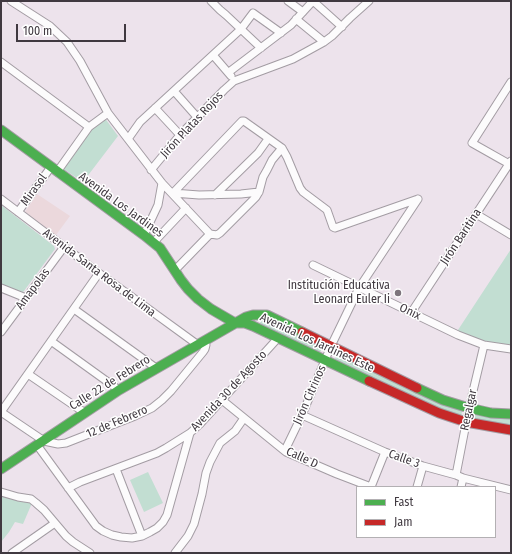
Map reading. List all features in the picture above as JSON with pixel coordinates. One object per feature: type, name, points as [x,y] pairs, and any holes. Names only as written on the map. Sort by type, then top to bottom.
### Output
[{"type":"street","points":[[11,1],[50,26],[67,42],[80,61],[108,113],[162,182],[210,234],[217,235],[220,233],[256,197],[263,177],[272,160],[282,148],[242,121],[173,193]]},
{"type":"street","points":[[211,1],[261,48]]},
{"type":"street","points":[[288,1],[303,12]]},
{"type":"street","points":[[229,72],[281,33],[313,1],[342,27]]},
{"type":"street","points":[[213,55],[229,72],[234,81],[293,59],[324,42],[369,1]]},
{"type":"street","points":[[128,139],[140,122],[241,30],[253,13],[281,33]]},
{"type":"street","points":[[296,19],[324,42]]},
{"type":"street","points":[[1,62],[89,127]]},
{"type":"street","name":"Jirón Platas Rojos","points":[[152,170],[180,135],[234,81]]},
{"type":"street","points":[[510,163],[472,143],[511,82]]},
{"type":"street","points":[[174,91],[197,117]]},
{"type":"street","points":[[155,108],[180,135]]},
{"type":"street","name":"Mirasol","points":[[18,212],[89,127],[108,113]]},
{"type":"street","name":"Avenida Los Jardines","points":[[1,130],[160,248],[181,280],[198,299],[211,309],[235,323]]},
{"type":"street","points":[[215,195],[258,153],[268,139]]},
{"type":"street","name":"Jirón Citrinos","points":[[282,148],[300,188],[303,192],[327,210],[333,227],[335,228],[418,199],[359,288],[331,346],[302,415],[287,446]]},
{"type":"street","name":"Jirón Baritina","points":[[411,313],[510,163]]},
{"type":"street","points":[[144,235],[158,205],[162,182]]},
{"type":"street","points":[[173,193],[215,195],[259,192]]},
{"type":"street","name":"Avenida Santa Rosa de Lima","points":[[1,199],[99,273],[201,343]]},
{"type":"street","points":[[153,243],[186,208]]},
{"type":"street","points":[[476,214],[511,235]]},
{"type":"street","points":[[175,270],[210,234]]},
{"type":"street","name":"Amapolas","points":[[1,332],[64,247]]},
{"type":"street","name":"Onix","points":[[313,265],[458,335],[484,345],[511,349]]},
{"type":"street","points":[[99,273],[1,412],[41,443],[68,488],[96,526],[103,531],[122,537],[132,538],[142,536],[157,528],[163,522],[167,515],[190,434]]},
{"type":"street","points":[[1,288],[26,298]]},
{"type":"street","points":[[74,309],[156,368]]},
{"type":"street","name":"Avenida Los Jardines Este","points":[[235,323],[253,315],[267,315],[443,400],[469,408],[511,414]]},
{"type":"street","name":"Avenida Los Jardines Este","points":[[235,323],[245,323],[253,326],[439,413],[466,422],[511,430]]},
{"type":"street","name":"Calle 22 de Febrero","points":[[1,469],[119,390],[235,323]]},
{"type":"street","name":"Avenida 30 de Agosto","points":[[68,488],[166,448],[190,434],[278,338]]},
{"type":"street","points":[[51,341],[119,390]]},
{"type":"street","name":"12 de Febrero","points":[[41,443],[66,443],[152,408],[171,391],[206,349],[206,345],[201,343]]},
{"type":"street","name":"Regalgar","points":[[460,486],[459,477],[466,422],[484,345]]},
{"type":"street","points":[[28,374],[85,414]]},
{"type":"street","name":"Calle D","points":[[222,400],[286,452],[368,486]]},
{"type":"street","name":"Calle 3","points":[[302,415],[385,452],[423,466],[495,486]]},
{"type":"street","points":[[175,553],[188,536],[194,524],[206,472],[210,462],[220,443],[235,430],[244,418]]},
{"type":"street","points":[[371,486],[385,452]]},
{"type":"street","points":[[417,486],[423,466]]},
{"type":"street","points":[[116,469],[142,536]]},
{"type":"street","name":"Calle 3","points":[[496,486],[511,490]]},
{"type":"street","points":[[1,492],[31,499],[44,510],[66,536],[90,553]]},
{"type":"street","points":[[12,553],[55,523]]},
{"type":"shaded area","points":[[37,194],[70,216],[56,235],[25,212]]},
{"type":"green space","points":[[104,117],[118,136],[83,182],[62,168],[91,128]]},
{"type":"green space","points":[[1,205],[54,246],[55,249],[21,295],[1,287]]},
{"type":"green space","points":[[511,249],[511,349],[484,345],[456,333]]},
{"type":"green space","points":[[262,319],[266,319],[323,348],[320,352],[261,326],[260,323]]},
{"type":"green space","points":[[338,355],[461,409],[461,416],[458,417],[335,362],[335,358]]},
{"type":"green space","points":[[477,413],[511,418],[511,427],[474,419],[474,416]]},
{"type":"green space","points":[[148,472],[163,503],[144,512],[130,480]]},
{"type":"green space","points":[[1,495],[32,503],[23,524],[15,522],[1,542]]},
{"type":"traffic: fast","points":[[1,130],[160,248],[188,289],[211,309],[235,323],[245,323],[253,326],[369,381]]},
{"type":"traffic: fast","points":[[1,469],[119,390],[246,317],[253,315],[267,315],[302,332]]},
{"type":"traffic: fast","points":[[417,388],[443,400],[469,408],[491,413],[511,414]]},
{"type":"traffic: jam","points":[[302,332],[417,388]]},
{"type":"traffic: jam","points":[[369,381],[439,413],[466,422],[511,430]]},
{"type":"place","name":"Institución Educativa Leonard Euler Ii","points":[[398,293]]}]
